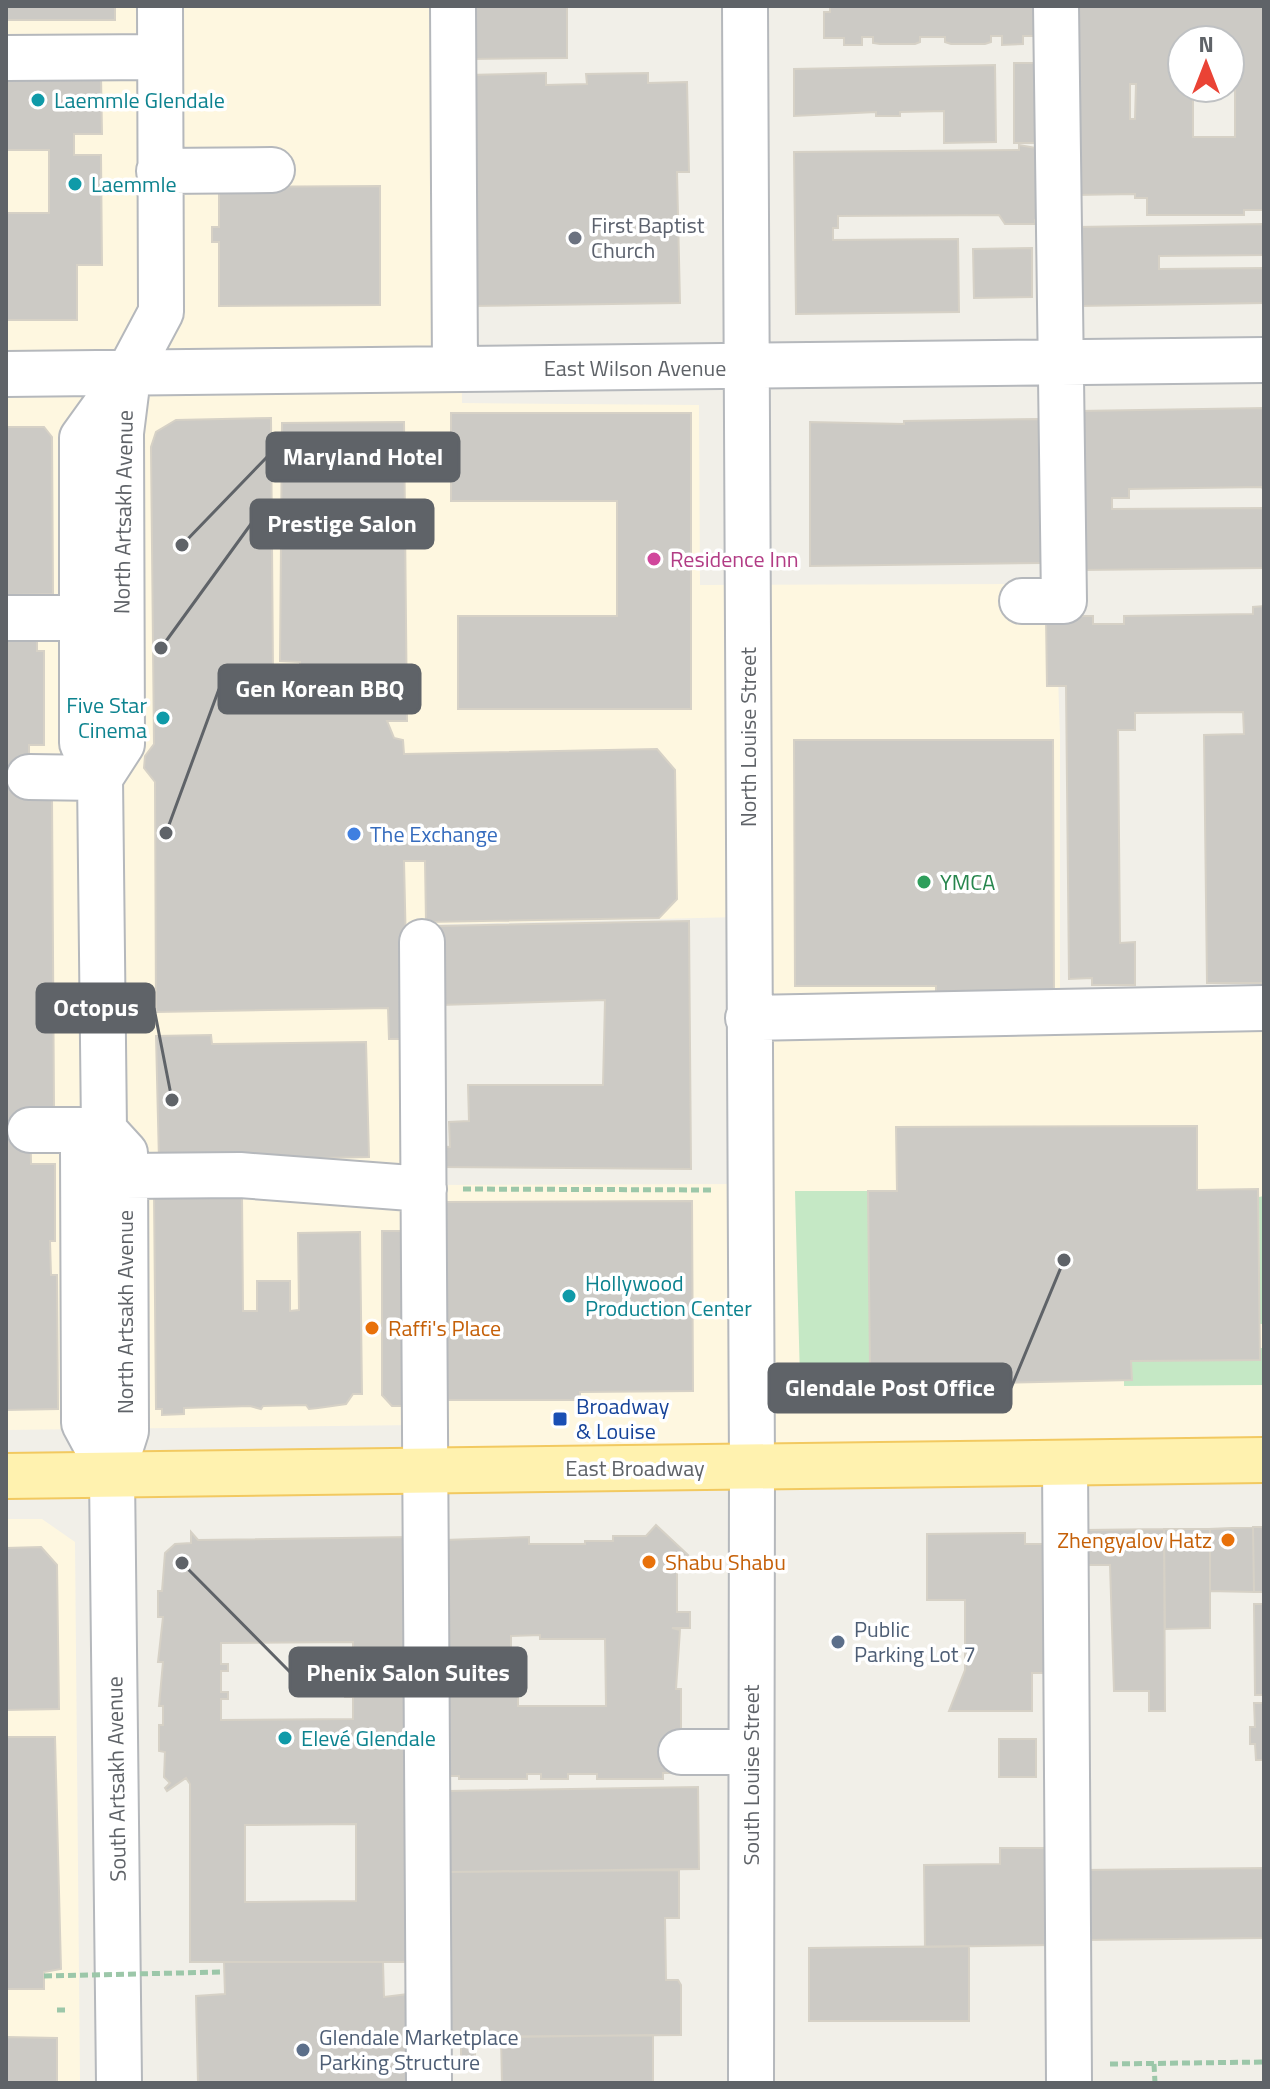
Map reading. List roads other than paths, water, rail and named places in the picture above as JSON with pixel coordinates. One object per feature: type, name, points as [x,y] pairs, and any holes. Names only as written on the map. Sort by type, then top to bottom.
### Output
[{"type":"main road","name":"East Broadway","points":[[6,1476],[1264,1460]]},
{"type":"street","name":"North Artsakh Avenue","points":[[112,1475],[126,1431],[125,1153],[104,1130],[100,778],[82,743],[82,438],[128,374],[161,312],[160,6]]},
{"type":"street","points":[[453,6],[455,369]]},
{"type":"street","name":"North Louise Street","points":[[745,6],[752,1467]]},
{"type":"street","points":[[1022,601],[1064,601],[1058,362],[1056,6]]},
{"type":"street","points":[[6,58],[160,57]]},
{"type":"street","points":[[159,171],[272,170]]},
{"type":"street","name":"East Wilson Avenue","points":[[6,374],[1264,360]]},
{"type":"street","points":[[6,618],[62,618]]},
{"type":"street","points":[[29,777],[100,778]]},
{"type":"street","points":[[422,942],[429,2083]]},
{"type":"street","points":[[748,1018],[1264,1008]]},
{"type":"street","points":[[30,1130],[104,1130]]},
{"type":"street","name":"North Artsakh Avenue","points":[[104,1130],[83,1151],[84,1423],[112,1475]]},
{"type":"street","points":[[125,1176],[240,1175],[424,1189]]},
{"type":"street","points":[[1065,1463],[1069,2074]]},
{"type":"street","name":"South Louise Street","points":[[751,2083],[752,1467]]},
{"type":"street","name":"South Artsakh Avenue","points":[[112,1475],[119,2083]]},
{"type":"street","points":[[681,1752],[751,1752]]},
{"type":"place","name":"Laemmle Glendale","points":[[38,100]]},
{"type":"place","name":"Laemmle","points":[[75,184]]},
{"type":"place","name":"First Baptist Church","points":[[575,238]]},
{"type":"place","name":"Maryland Hotel","points":[[182,545]]},
{"type":"place","name":"Residence Inn","points":[[654,559]]},
{"type":"place","name":"Prestige Salon","points":[[161,648]]},
{"type":"place","name":"Five Star Cinema","points":[[163,718]]},
{"type":"place","name":"Gen Korean BBQ","points":[[166,833]]},
{"type":"place","name":"The Exchange","points":[[354,834]]},
{"type":"place","name":"YMCA","points":[[924,882]]},
{"type":"place","name":"Octopus","points":[[172,1100]]},
{"type":"place","name":"Glendale Post Office","points":[[1064,1260]]},
{"type":"place","name":"Hollywood Production Center","points":[[569,1296]]},
{"type":"place","name":"Raffi's Place","points":[[372,1328]]},
{"type":"place","name":"Broadway & Louise","points":[[560,1419]]},
{"type":"place","name":"Zhengyalov Hatz","points":[[1228,1540]]},
{"type":"place","name":"Shabu Shabu","points":[[649,1562]]},
{"type":"place","name":"Phenix Salon Suites","points":[[182,1563]]},
{"type":"place","name":"Public Parking Lot 7","points":[[838,1642]]},
{"type":"place","name":"Elevé Glendale","points":[[285,1738]]},
{"type":"place","name":"Glendale Marketplace Parking Structure","points":[[303,2050]]}]
